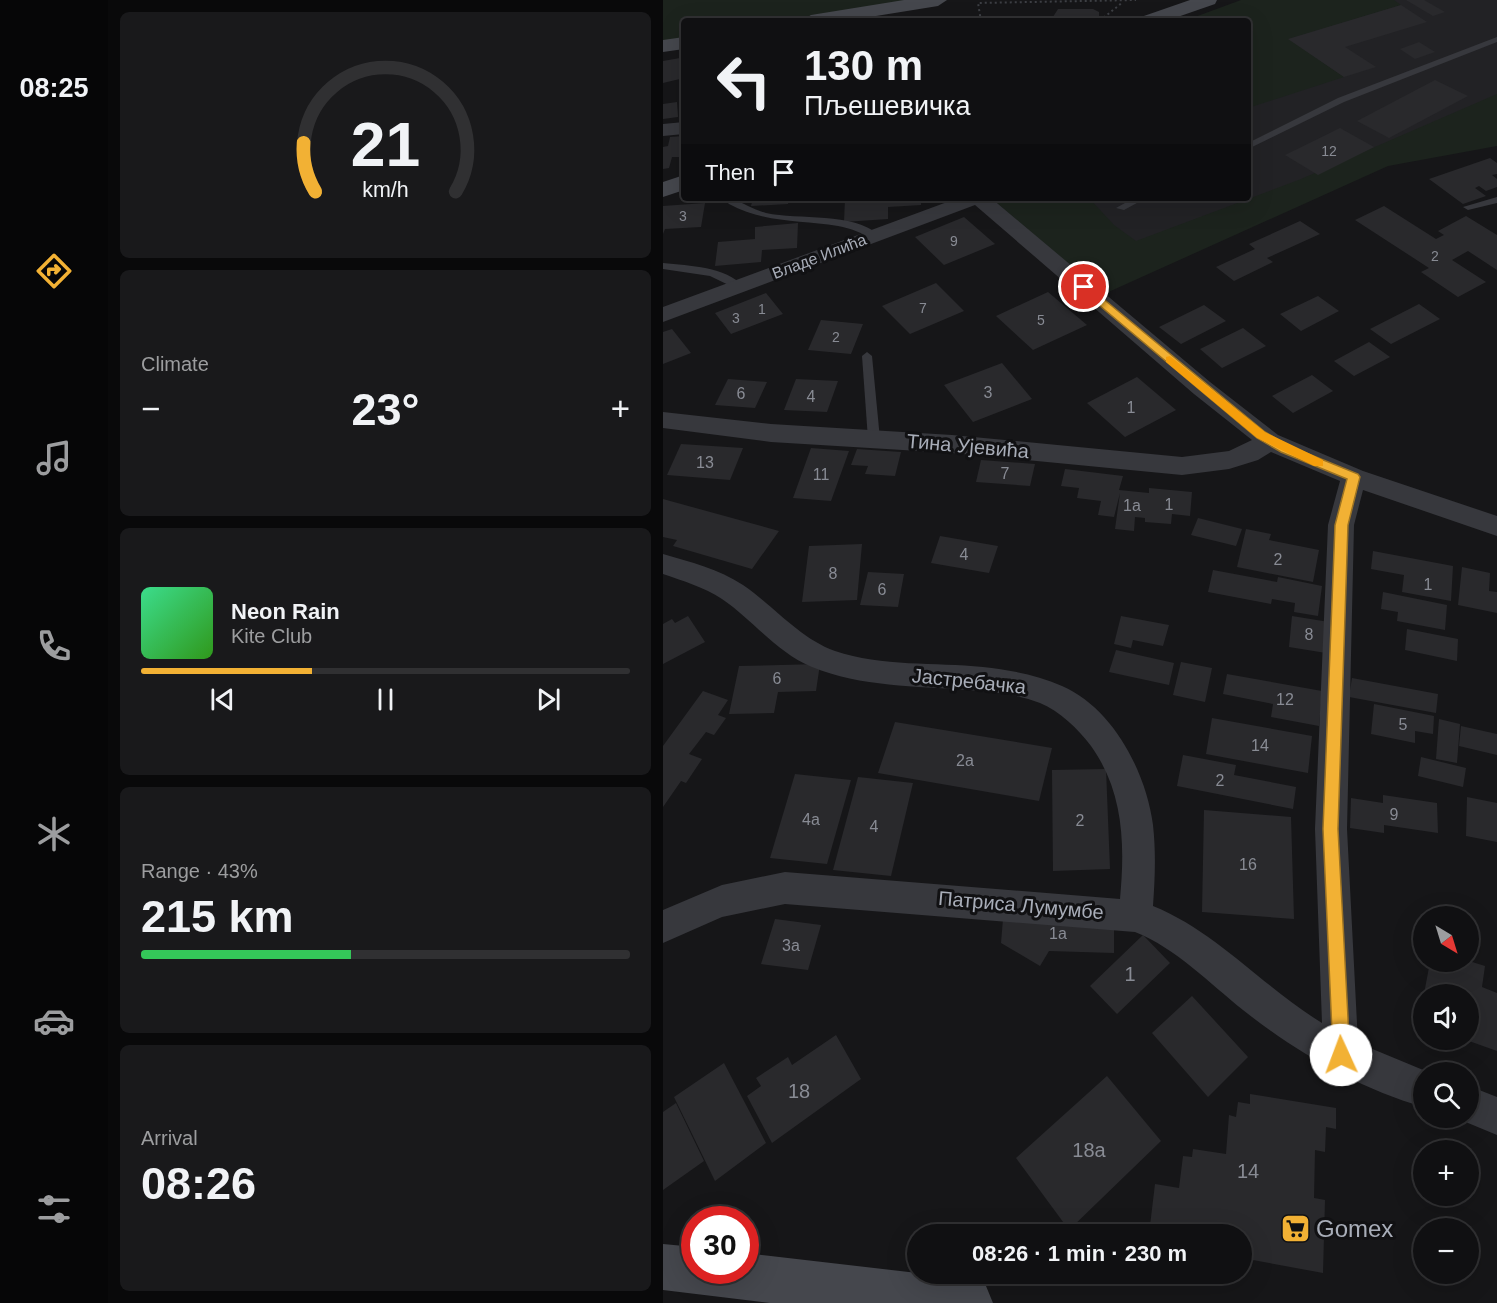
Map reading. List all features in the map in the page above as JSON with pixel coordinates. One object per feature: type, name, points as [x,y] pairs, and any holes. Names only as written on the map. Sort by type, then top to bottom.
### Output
[{"type":"street","points":[[829,18],[938,0]]},
{"type":"street","points":[[1157,18],[1208,0]]},
{"type":"street","points":[[663,46],[681,43]]},
{"type":"street","points":[[663,130],[681,128]]},
{"type":"street","points":[[663,190],[681,183]]},
{"type":"street","name":"Владе Илића","points":[[663,315],[970,201]]},
{"type":"street","points":[[982,201],[1202,388],[1269,441],[1354,477],[1497,526]]},
{"type":"street","name":"Тина Ујевића","points":[[663,420],[760,432],[951,444],[1182,466],[1230,460],[1249,454],[1269,441]]},
{"type":"street","points":[[1341,1055],[1331,829],[1341,525],[1354,477]]},
{"type":"street","name":"Јастребачка","points":[[663,564],[720,584],[753,608],[787,640],[838,664],[906,674],[1027,686],[1059,698],[1086,717],[1105,740],[1117,763],[1134,814],[1139,846],[1135,916]]},
{"type":"street","name":"Патриса Лумумбе","points":[[663,927],[719,900],[755,891],[785,888],[1135,916],[1157,923],[1191,944],[1269,1009],[1341,1055],[1413,1085]]},
{"type":"street","points":[[1479,1109],[1497,1116]]},
{"type":"street","points":[[663,1267],[885,1299],[969,1303]]},
{"type":"lane","points":[[1251,145],[1341,100],[1497,39]]},
{"type":"lane","points":[[1468,207],[1497,200]]},
{"type":"lane","points":[[1121,208],[1135,201]]},
{"type":"lane","points":[[732,202],[751,212],[850,225],[874,235]]},
{"type":"lane","points":[[663,266],[714,273],[729,278],[739,287]]},
{"type":"lane","points":[[867,356],[874,439]]},
{"type":"path","points":[[980,18],[978,3],[1142,0]]},
{"type":"path","points":[[1103,18],[1123,2]]},
{"type":"shaded area","points":[[663,0],[923,0],[812,18],[681,18],[681,41],[663,44]]},
{"type":"shaded area","points":[[1241,0],[1394,0],[1401,5],[1289,39],[1344,77],[1251,107],[1251,18],[1192,18]]},
{"type":"shaded area","points":[[1254,0],[1497,0],[1497,109],[1133,258],[1077,201],[1251,201],[1251,18],[1249,18]]},
{"type":"shaded area","points":[[1497,94],[1497,146],[1388,166],[1104,294],[995,201],[1092,201],[1114,225],[1136,241],[1242,201],[1251,201],[1251,198],[1301,179]]},
{"type":"building","points":[[1406,0],[1424,0],[1445,12],[1433,16]]},
{"type":"building","points":[[1401,5],[1427,22],[1345,47],[1376,67],[1344,77],[1288,39]]},
{"type":"building","points":[[1058,9],[1093,9],[1099,12],[1099,17],[1096,18],[1041,18],[1053,17]]},
{"type":"building","points":[[1419,42],[1435,52],[1415,59],[1400,49]]},
{"type":"building","points":[[680,58],[681,79],[663,83],[663,61]]},
{"type":"building","points":[[1435,80],[1468,96],[1389,138],[1357,121]]},
{"type":"building","points":[[677,102],[678,117],[663,119],[663,104]]},
{"type":"building","points":[[1340,128],[1374,147],[1318,175],[1285,155]]},
{"type":"building","points":[[681,136],[681,157],[672,157],[669,168],[663,169],[663,147],[668,146],[670,137]]},
{"type":"building","points":[[1490,158],[1497,163],[1497,174],[1492,175],[1497,179],[1497,187],[1486,191],[1479,186],[1475,188],[1486,196],[1463,204],[1429,179]]},
{"type":"building","points":[[752,201],[788,201],[788,204],[751,206]]},
{"type":"building","points":[[845,201],[921,201],[921,205],[888,207],[888,219],[844,222]]},
{"type":"building","points":[[705,203],[701,227],[665,229],[663,234],[663,206]]},
{"type":"building","points":[[1384,206],[1436,239],[1444,235],[1438,231],[1466,216],[1497,235],[1497,270],[1468,251],[1452,260],[1486,282],[1458,297],[1421,272],[1429,268],[1355,220]]},
{"type":"building","points":[[964,217],[995,244],[944,265],[915,237]]},
{"type":"building","points":[[1300,221],[1320,234],[1267,258],[1273,262],[1234,281],[1216,267],[1255,249],[1249,244]]},
{"type":"building","points":[[798,223],[797,248],[762,250],[761,262],[715,266],[718,242],[755,239],[755,227]]},
{"type":"building","points":[[936,283],[964,311],[910,334],[882,306]]},
{"type":"building","points":[[1048,292],[1087,325],[1033,350],[996,316]]},
{"type":"building","points":[[766,293],[783,314],[731,334],[715,313]]},
{"type":"building","points":[[1318,296],[1339,311],[1301,331],[1280,314]]},
{"type":"building","points":[[1419,304],[1440,319],[1391,344],[1370,329]]},
{"type":"building","points":[[1204,305],[1226,321],[1181,344],[1159,327]]},
{"type":"building","points":[[821,320],[863,324],[851,354],[808,350]]},
{"type":"building","points":[[1243,328],[1266,346],[1222,368],[1200,349]]},
{"type":"building","points":[[672,329],[691,353],[663,364],[663,332]]},
{"type":"building","points":[[1369,342],[1390,357],[1354,376],[1334,361]]},
{"type":"building","points":[[1002,363],[1032,399],[973,422],[944,385]]},
{"type":"building","points":[[1312,375],[1333,391],[1293,413],[1272,396]]},
{"type":"building","points":[[1137,377],[1176,410],[1125,437],[1087,403]]},
{"type":"building","points":[[728,379],[767,382],[755,408],[715,405]]},
{"type":"building","points":[[796,379],[838,381],[827,412],[784,410]]},
{"type":"building","points":[[681,444],[743,448],[730,480],[667,475]]},
{"type":"building","points":[[811,448],[849,451],[831,501],[793,498]]},
{"type":"building","points":[[857,449],[901,452],[895,476],[865,474],[868,466],[851,465]]},
{"type":"building","points":[[981,460],[1035,464],[1030,486],[976,482]]},
{"type":"building","points":[[1065,469],[1123,476],[1119,490],[1149,493],[1149,488],[1192,492],[1190,516],[1172,514],[1171,524],[1145,522],[1145,518],[1135,517],[1134,531],[1115,529],[1120,493],[1114,517],[1098,515],[1101,501],[1077,498],[1079,488],[1061,486]]},
{"type":"building","points":[[663,499],[779,531],[752,569],[673,546],[677,540],[663,537]]},
{"type":"building","points":[[1198,518],[1242,529],[1236,546],[1191,535]]},
{"type":"building","points":[[1246,529],[1271,534],[1269,540],[1319,550],[1313,582],[1237,567]]},
{"type":"building","points":[[940,536],[998,546],[989,573],[931,563]]},
{"type":"building","points":[[862,544],[857,600],[802,602],[809,546]]},
{"type":"building","points":[[1373,551],[1453,566],[1451,601],[1402,592],[1404,575],[1371,569]]},
{"type":"building","points":[[1462,567],[1490,573],[1489,591],[1497,592],[1497,613],[1458,605]]},
{"type":"building","points":[[1213,570],[1277,582],[1278,577],[1322,586],[1318,616],[1294,612],[1295,603],[1272,599],[1271,604],[1208,592]]},
{"type":"building","points":[[868,572],[904,574],[898,607],[860,605]]},
{"type":"building","points":[[1383,592],[1447,605],[1445,630],[1397,621],[1398,612],[1381,609]]},
{"type":"building","points":[[688,616],[705,642],[663,664],[663,624],[672,619],[675,623]]},
{"type":"building","points":[[1121,616],[1169,625],[1163,646],[1133,640],[1131,648],[1114,644]]},
{"type":"building","points":[[1292,616],[1329,622],[1326,653],[1289,647]]},
{"type":"building","points":[[1407,629],[1458,639],[1457,661],[1405,650]]},
{"type":"building","points":[[1116,650],[1174,663],[1169,685],[1109,672]]},
{"type":"building","points":[[1181,662],[1212,668],[1205,702],[1173,695]]},
{"type":"building","points":[[820,664],[816,691],[778,692],[774,713],[729,714],[739,666]]},
{"type":"building","points":[[1227,674],[1322,691],[1319,726],[1271,717],[1273,704],[1223,694]]},
{"type":"building","points":[[1352,678],[1438,694],[1436,713],[1349,697]]},
{"type":"building","points":[[703,691],[728,700],[718,715],[726,718],[714,735],[706,732],[689,754],[702,759],[686,783],[681,781],[663,807],[663,746]]},
{"type":"building","points":[[1374,704],[1434,716],[1433,734],[1415,731],[1415,743],[1371,734]]},
{"type":"building","points":[[1212,718],[1312,736],[1308,773],[1206,754]]},
{"type":"building","points":[[1439,719],[1460,724],[1457,763],[1436,759]]},
{"type":"building","points":[[895,722],[1052,748],[1039,801],[878,773]]},
{"type":"building","points":[[1461,726],[1497,734],[1497,755],[1459,746]]},
{"type":"building","points":[[1183,755],[1236,765],[1234,775],[1296,787],[1293,809],[1177,786]]},
{"type":"building","points":[[1421,757],[1466,768],[1463,787],[1418,776]]},
{"type":"building","points":[[1106,769],[1110,869],[1053,871],[1052,770]]},
{"type":"building","points":[[795,774],[851,780],[827,864],[770,858]]},
{"type":"building","points":[[858,777],[913,783],[891,876],[833,870]]},
{"type":"building","points":[[1383,795],[1437,803],[1438,833],[1384,825],[1384,833],[1350,828],[1351,798],[1383,803]]},
{"type":"building","points":[[1467,797],[1497,803],[1497,842],[1466,836]]},
{"type":"building","points":[[1204,810],[1291,817],[1294,919],[1202,912]]},
{"type":"building","points":[[775,919],[821,925],[808,970],[761,964]]},
{"type":"building","points":[[1003,919],[1114,923],[1114,953],[1049,951],[1040,966],[1001,943]]},
{"type":"building","points":[[1143,935],[1170,963],[1117,1014],[1090,986]]},
{"type":"building","points":[[1479,964],[1485,966],[1482,987],[1497,993],[1497,1051],[1479,1045],[1479,984],[1426,984],[1428,972],[1479,972]]},
{"type":"building","points":[[1192,996],[1248,1057],[1208,1097],[1152,1033]]},
{"type":"building","points":[[836,1035],[861,1079],[772,1143],[747,1096],[761,1086],[756,1078],[788,1057],[792,1065]]},
{"type":"building","points":[[724,1063],[766,1143],[715,1181],[674,1097]]},
{"type":"building","points":[[1107,1076],[1161,1141],[1075,1224],[1065,1224],[1016,1158]]},
{"type":"building","points":[[1250,1094],[1336,1108],[1336,1129],[1326,1127],[1325,1152],[1315,1150],[1314,1198],[1325,1200],[1323,1273],[1252,1260],[1252,1224],[1150,1224],[1155,1184],[1179,1188],[1183,1156],[1192,1157],[1193,1149],[1226,1154],[1229,1115],[1236,1117],[1238,1102],[1250,1104]]},
{"type":"building","points":[[676,1103],[704,1161],[663,1190],[663,1112]]},
{"type":"slow traffic","points":[[1170,360],[1240,420],[1269,441],[1319,463]]},
{"type":"place","name":"Gomex","points":[[1295,1229]]},
{"type":"route","points":[[1084,287],[1240,420],[1269,441],[1304,458],[1354,477],[1341,525],[1331,829],[1341,1055]]}]
